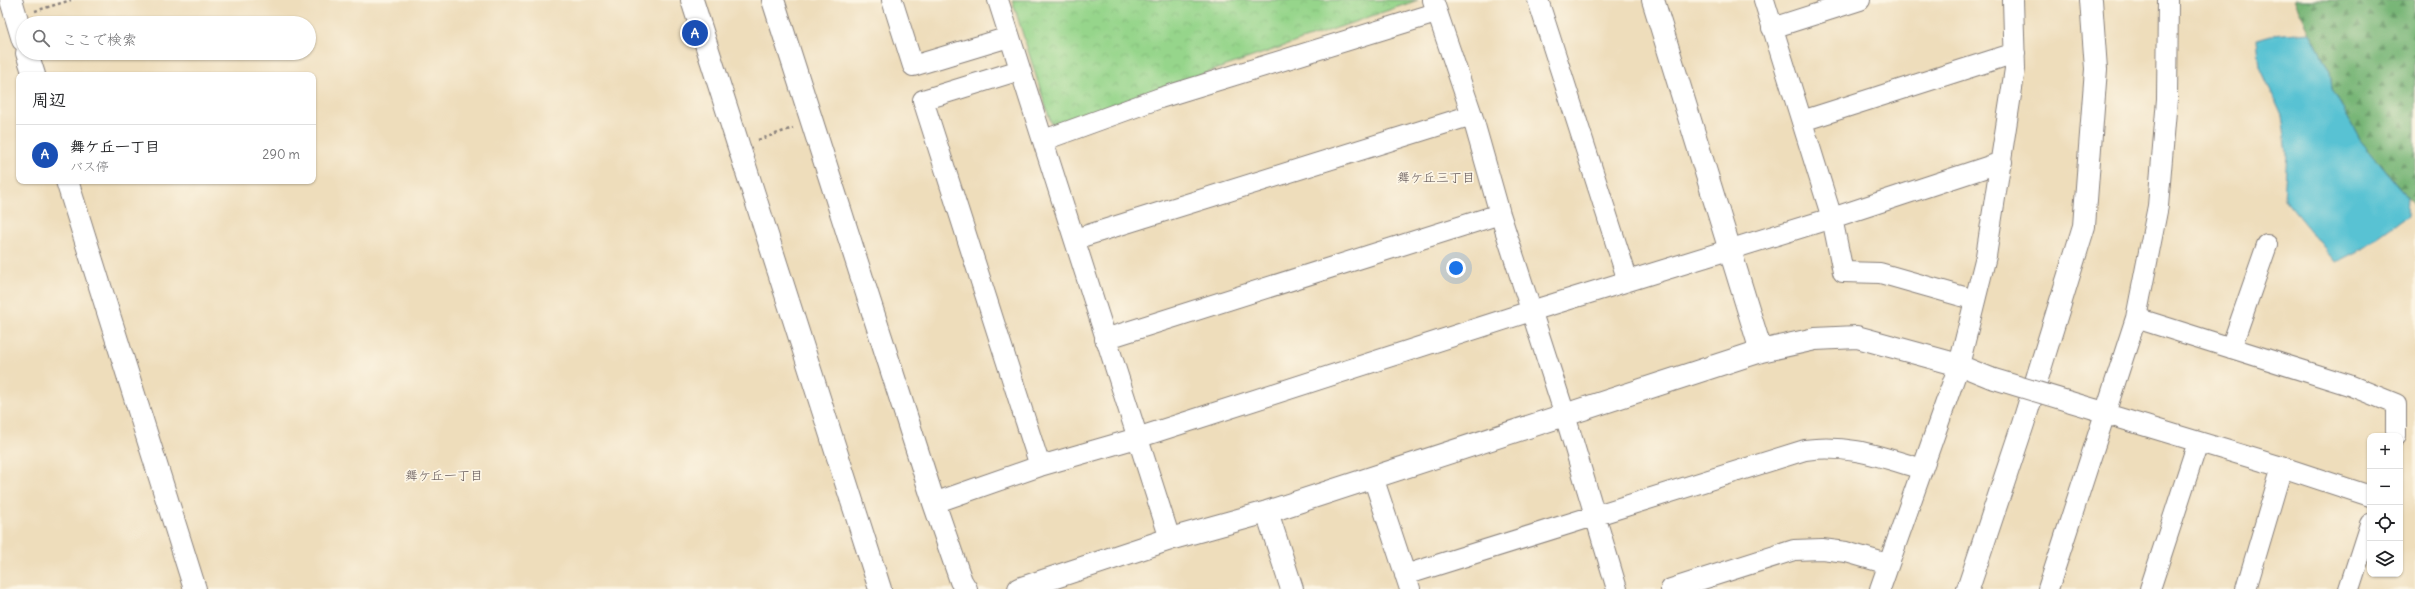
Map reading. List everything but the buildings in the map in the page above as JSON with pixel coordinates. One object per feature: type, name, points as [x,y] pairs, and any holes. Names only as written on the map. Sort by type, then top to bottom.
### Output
[{"type":"street","points":[[692,0],[880,589]]},
{"type":"street","points":[[773,0],[934,503],[961,581],[966,589]]},
{"type":"street","points":[[892,0],[913,66],[1009,37]]},
{"type":"street","points":[[998,0],[1044,140],[1136,438],[1170,539]]},
{"type":"street","points":[[1538,0],[1628,281]]},
{"type":"street","points":[[1653,0],[1761,351]]},
{"type":"street","points":[[1764,0],[1832,218],[1843,272],[1880,273],[1976,300]]},
{"type":"street","points":[[1772,28],[1860,0]]},
{"type":"street","points":[[1880,589],[1959,366],[1976,300],[1986,256],[2002,162],[2015,68],[2014,0]]},
{"type":"street","points":[[1968,589],[2023,424],[2084,226],[2096,69],[2091,0]]},
{"type":"street","points":[[2048,589],[2100,412],[2136,318],[2158,206],[2167,99],[2168,0]]},
{"type":"street","points":[[1044,140],[1160,98],[1434,6],[1472,115],[1500,214],[1565,415],[1617,589]]},
{"type":"street","points":[[13,8],[16,18]]},
{"type":"street","points":[[1802,121],[2015,53]]},
{"type":"street","points":[[29,60],[33,72]]},
{"type":"street","points":[[1020,70],[923,100],[1040,466]]},
{"type":"street","points":[[1075,239],[1472,115]]},
{"type":"street","points":[[934,503],[1040,466],[1136,438],[1531,311],[1832,218],[2002,162]]},
{"type":"street","points":[[68,184],[195,589]]},
{"type":"street","points":[[1105,339],[1500,214]]},
{"type":"street","points":[[2231,348],[2267,245]]},
{"type":"street","points":[[2136,318],[2349,385],[2396,404],[2396,433]]},
{"type":"street","points":[[1019,589],[1170,539],[1267,512],[1761,351],[1815,339],[1857,337],[1959,366],[1991,378],[2282,467],[2367,495]]},
{"type":"street","points":[[2150,589],[2198,442]]},
{"type":"street","points":[[1373,477],[1408,582],[1595,515],[1806,450],[1829,447],[1856,449],[1922,469]]},
{"type":"street","points":[[2246,589],[2282,467]]},
{"type":"street","points":[[1267,512],[1292,589]]},
{"type":"street","points":[[2349,589],[2367,533]]},
{"type":"street","points":[[1671,589],[1794,550],[1822,549],[1846,552],[1888,564]]},
{"type":"path","points":[[13,8],[71,0]]},
{"type":"path","points":[[738,147],[812,122]]},
{"type":"green space","points":[[1012,0],[1418,0],[1052,126]]},
{"type":"green space","points":[[2294,0],[2415,0],[2415,206],[2360,140],[2332,89],[2330,72]]},
{"type":"water","points":[[2310,32],[2330,72],[2332,89],[2360,140],[2408,198],[2407,216],[2358,251],[2336,262],[2284,199],[2287,152],[2282,116],[2260,67],[2257,39],[2271,35]]},
{"type":"place","name":"舞ケ丘一丁目","points":[[695,33]]},
{"type":"district","name":"舞ケ丘三丁目","points":[[1436,177]]},
{"type":"district","name":"舞ケ丘一丁目","points":[[444,475]]}]
